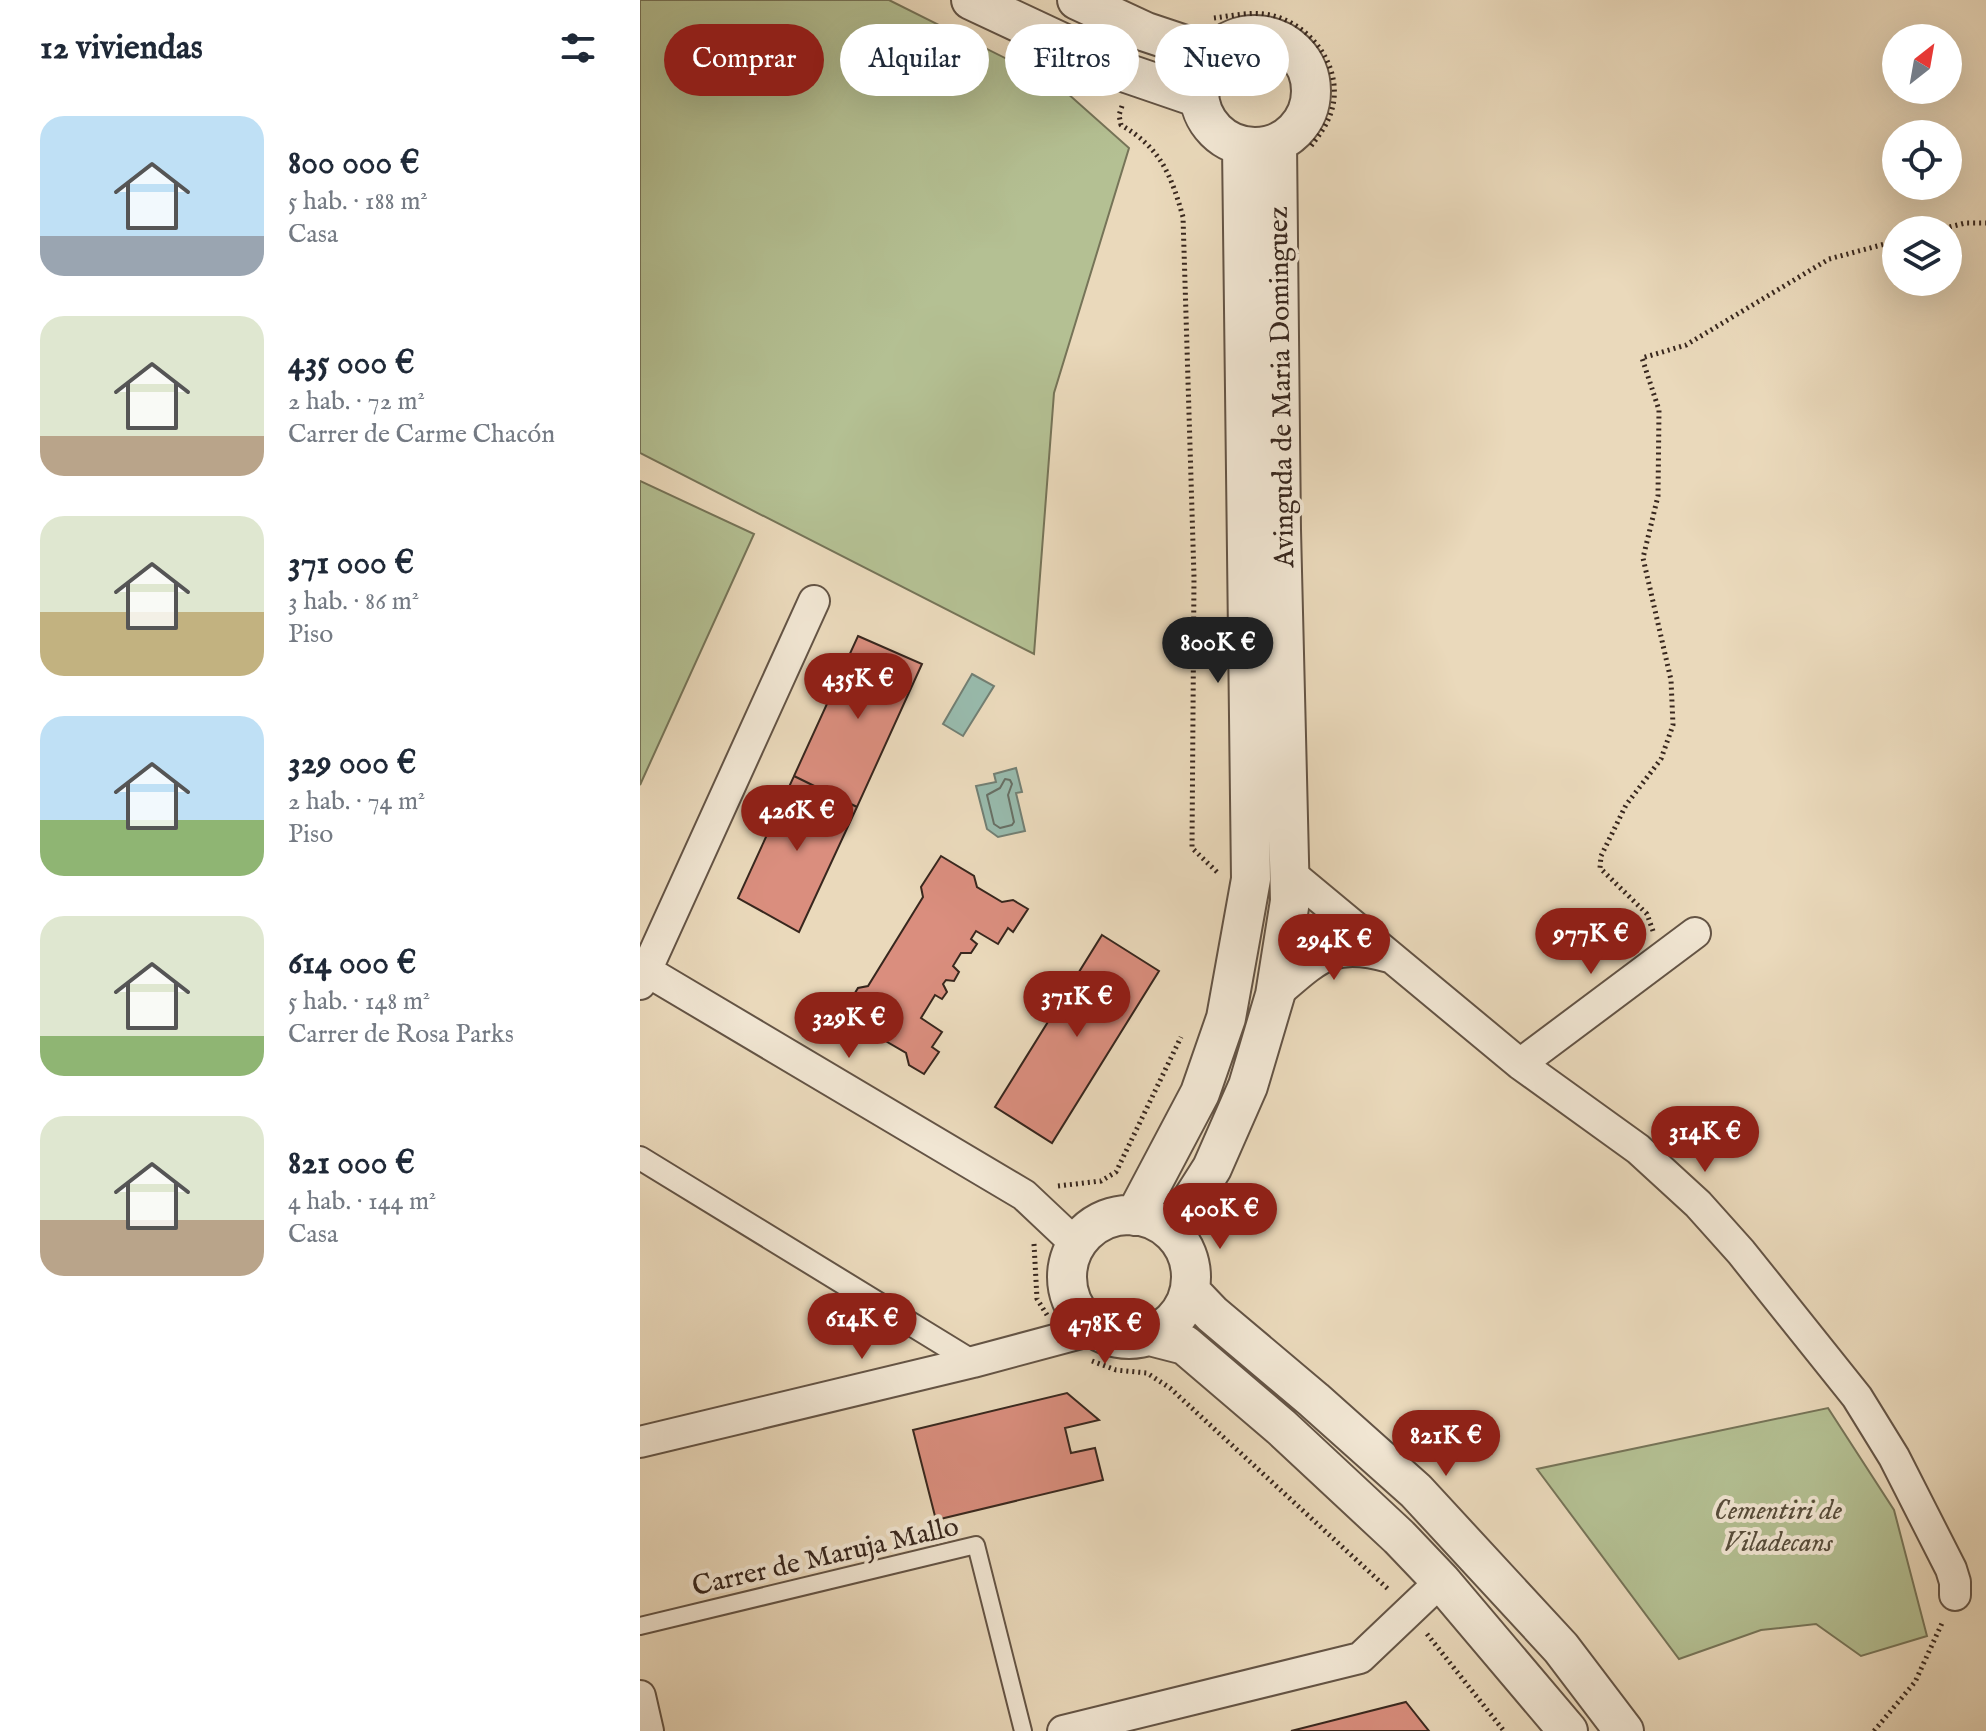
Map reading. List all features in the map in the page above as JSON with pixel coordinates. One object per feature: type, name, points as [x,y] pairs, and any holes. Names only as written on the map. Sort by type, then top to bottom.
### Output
[{"type":"street","points":[[971,0],[1129,74],[1199,98],[1203,114],[1226,139],[1260,144],[1291,134],[1310,106],[1308,73],[1289,46]]},
{"type":"street","points":[[1077,0],[1155,35]]},
{"type":"street","name":"Avinguda de Maria Dominguez","points":[[1172,1231],[1212,1168],[1236,1116],[1258,1056],[1275,995],[1290,901],[1281,530],[1260,144]]},
{"type":"street","name":"Avinguda de Maria Dominguez","points":[[1135,1216],[1200,1093],[1221,1033],[1251,879],[1260,144]]},
{"type":"street","points":[[814,601],[642,974],[1024,1195],[1076,1244]]},
{"type":"street","points":[[1290,873],[1520,1064],[1638,1149],[1698,1204],[1741,1252],[1857,1397],[1887,1445],[1951,1569],[1955,1595]]},
{"type":"street","points":[[1520,1064],[1695,933]]},
{"type":"street","points":[[1275,995],[1318,958],[1360,948],[1393,958]]},
{"type":"street","points":[[640,1158],[973,1362]]},
{"type":"street","points":[[1150,1336],[1167,1326],[1191,1292],[1194,1275],[1190,1258],[1172,1231],[1153,1219],[1135,1216],[1101,1221],[1076,1244],[1068,1262],[1067,1281],[1071,1300],[1081,1316],[1096,1329],[1113,1336],[1150,1336],[1185,1345],[1281,1427],[1399,1537],[1441,1581],[1568,1731]]},
{"type":"street","points":[[1191,1292],[1212,1314],[1416,1491],[1561,1648],[1624,1731]]},
{"type":"street","points":[[640,1442],[973,1362],[1096,1329]]},
{"type":"street","points":[[1063,1731],[1360,1658],[1441,1581]]},
{"type":"street","points":[[640,1696],[648,1731]]},
{"type":"lane","name":"Carrer de Maruja Mallo","points":[[640,1626],[976,1545],[1023,1731]]},
{"type":"path","points":[[1962,224],[1986,223]]},
{"type":"path","points":[[1661,957],[1647,914],[1600,868],[1601,856],[1626,805],[1661,759],[1673,725],[1671,680],[1643,558],[1658,496],[1659,410],[1642,358],[1686,345],[1829,259],[1882,245]]},
{"type":"path","points":[[1874,1731],[1915,1682],[1955,1595]]},
{"type":"green space","points":[[640,0],[889,0],[937,24],[840,24],[840,96],[989,96],[989,50],[1005,58],[1005,96],[1070,96],[1129,148],[1054,393],[1034,654],[640,453]]},
{"type":"green space","points":[[640,481],[754,534],[640,785]]},
{"type":"green space","name":"Cementiri de Viladecans","points":[[1828,1408],[1894,1510],[1927,1636],[1861,1656],[1816,1624],[1761,1630],[1679,1659],[1537,1469]]},
{"type":"water","points":[[972,674],[994,686],[963,736],[943,724]]},
{"type":"water","points":[[1016,768],[1022,792],[1016,793],[1025,831],[998,837],[987,829],[976,786],[996,782],[994,774]]},
{"type":"building","points":[[858,636],[922,664],[857,807],[794,776]]},
{"type":"building","points":[[794,776],[857,807],[799,932],[738,898]]},
{"type":"building","points":[[941,856],[974,876],[977,887],[1002,902],[1013,900],[1028,909],[1013,932],[1008,928],[998,944],[976,931],[971,939],[977,944],[971,953],[961,953],[953,966],[959,972],[954,981],[946,980],[943,984],[947,992],[942,999],[935,995],[921,1018],[942,1032],[932,1047],[939,1052],[924,1074],[909,1065],[906,1053],[882,1039],[871,1041],[838,1021],[858,988],[868,986],[923,897],[921,887]]},
{"type":"building","points":[[1102,935],[1159,971],[1052,1143],[995,1107]]},
{"type":"building","points":[[1067,1393],[1099,1420],[1065,1428],[1071,1453],[1095,1448],[1103,1480],[936,1520],[913,1430]]},
{"type":"building","points":[[1406,1702],[1429,1731],[1291,1731]]}]
